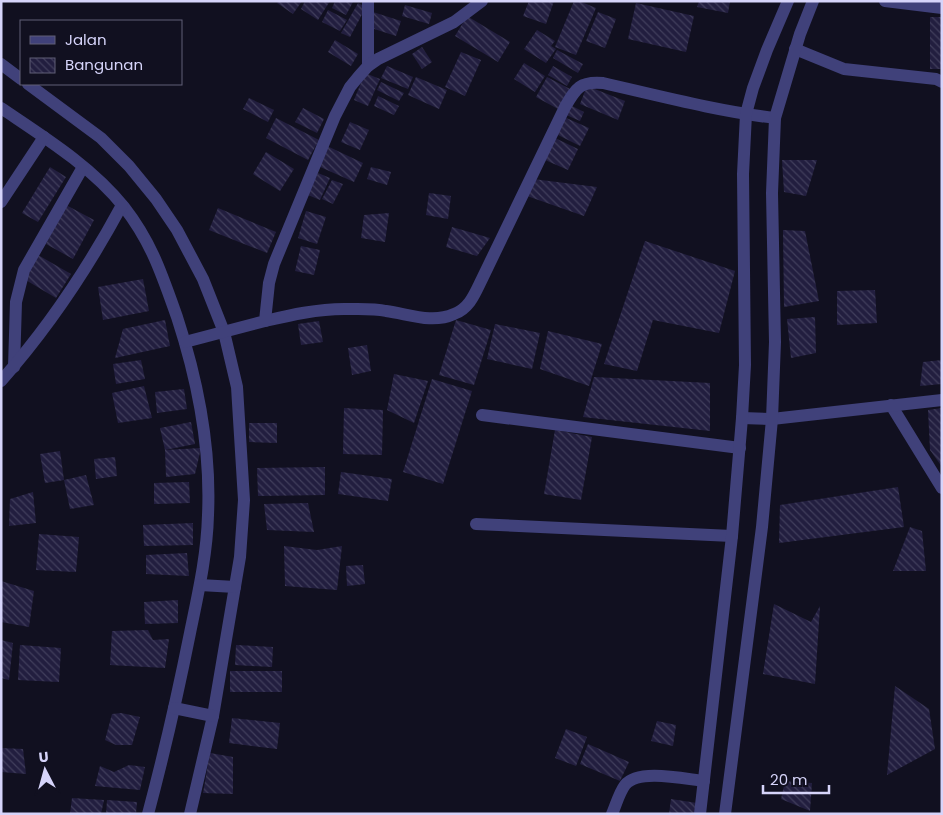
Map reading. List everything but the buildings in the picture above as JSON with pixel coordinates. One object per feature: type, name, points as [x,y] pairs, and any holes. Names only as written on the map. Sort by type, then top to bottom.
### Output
[{"type":"street","points":[[368,1],[368,66]]},
{"type":"street","points":[[264,322],[274,264],[312,169],[350,87],[368,66],[378,59],[454,22],[482,1]]},
{"type":"street","points":[[700,814],[732,536],[742,418],[745,365],[742,201],[746,114],[767,50],[788,1]]},
{"type":"street","points":[[725,814],[762,527],[772,419],[774,342],[772,193],[775,118],[795,49],[813,1]]},
{"type":"street","points":[[884,1],[942,8]]},
{"type":"street","points":[[795,49],[844,70],[936,79],[942,82]]},
{"type":"street","points":[[1,64],[20,78]]},
{"type":"street","points":[[191,341],[296,314],[342,309],[385,310],[427,318],[448,317],[464,309],[471,301],[482,279],[565,107],[574,92],[582,84],[590,82],[604,83],[746,114],[775,118]]},
{"type":"street","points":[[29,85],[101,138],[129,166],[178,230],[203,279],[237,387],[244,500],[240,557],[211,715],[190,814]]},
{"type":"street","points":[[1,108],[44,137],[83,167],[122,206],[139,228],[156,257],[191,341],[208,482],[208,516],[202,585],[176,708],[148,814]]},
{"type":"street","points":[[1,202],[44,137]]},
{"type":"street","points":[[14,367],[16,302],[24,270],[83,167]]},
{"type":"street","points":[[1,381],[14,367],[73,288],[122,206]]},
{"type":"street","points":[[742,418],[772,419],[942,400]]},
{"type":"street","points":[[891,405],[942,488]]},
{"type":"street","points":[[482,415],[740,448]]},
{"type":"street","points":[[476,524],[732,536]]},
{"type":"street","points":[[202,585],[233,587]]},
{"type":"street","points":[[176,708],[211,715]]},
{"type":"street","points":[[612,814],[624,786],[634,779],[654,776],[704,781]]}]
